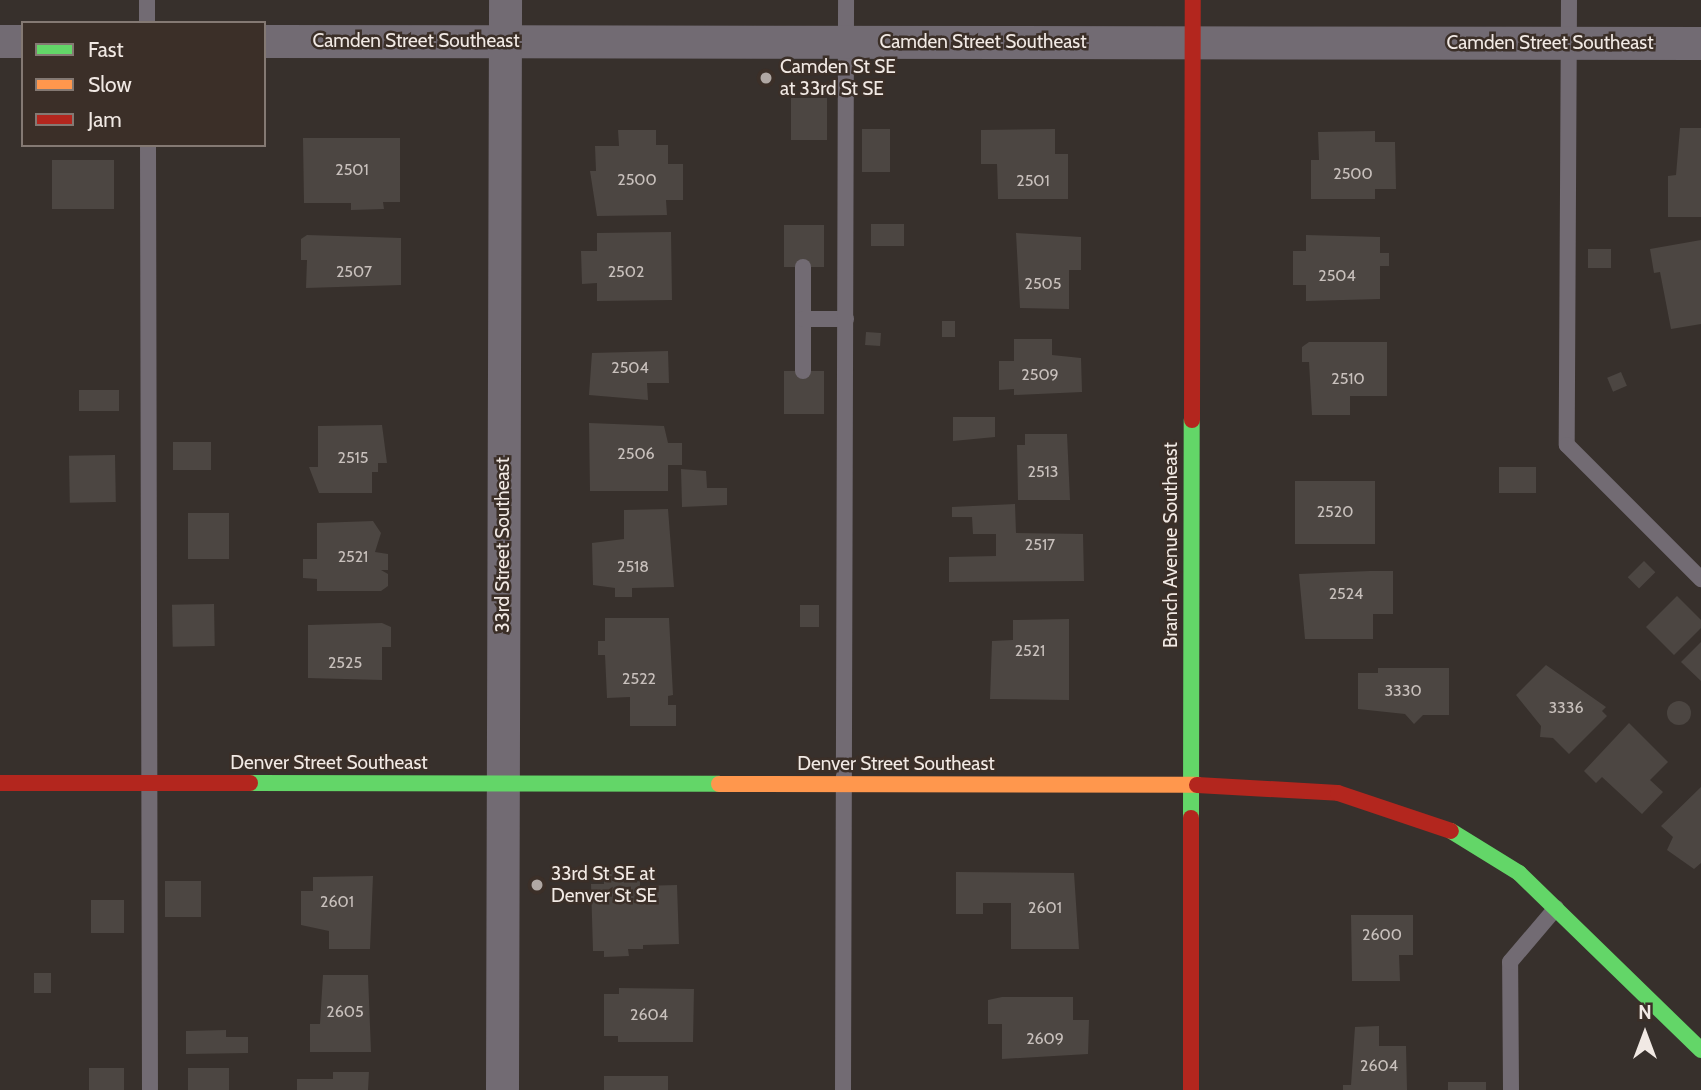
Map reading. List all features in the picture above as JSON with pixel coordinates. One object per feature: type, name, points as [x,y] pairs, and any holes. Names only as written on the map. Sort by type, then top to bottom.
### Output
[{"type":"main road","name":"Branch Avenue Southeast","points":[[1191,1090],[1193,0]]},
{"type":"main road","name":"Denver Street Southeast","points":[[0,783],[1287,786],[1411,813],[1476,844],[1558,906],[1701,1050]]},
{"type":"street","name":"33rd Street Southeast","points":[[502,1090],[505,0]]},
{"type":"street","points":[[0,41],[21,41]]},
{"type":"street","name":"Camden Street Southeast","points":[[266,41],[1701,43]]},
{"type":"lane","points":[[147,0],[147,21]]},
{"type":"lane","points":[[844,1090],[846,0]]},
{"type":"lane","points":[[1569,0],[1567,445],[1701,579]]},
{"type":"lane","points":[[148,147],[150,1090]]},
{"type":"lane","points":[[803,267],[803,371]]},
{"type":"lane","points":[[803,320],[846,319]]},
{"type":"lane","points":[[1511,1090],[1510,962],[1558,906]]},
{"type":"building","points":[[791,98],[827,98],[827,140],[791,140]]},
{"type":"building","points":[[1680,128],[1701,128],[1701,217],[1668,217],[1668,176],[1676,175]]},
{"type":"building","points":[[862,129],[890,129],[890,172],[862,172]]},
{"type":"building","points":[[1055,129],[1055,154],[1068,154],[1068,199],[998,199],[997,164],[981,164],[981,130]]},
{"type":"building","points":[[618,130],[656,130],[656,145],[668,145],[668,164],[683,164],[683,200],[666,200],[667,215],[597,216],[590,171],[596,171],[595,146],[619,146]]},
{"type":"building","points":[[1375,131],[1375,142],[1395,142],[1396,189],[1375,189],[1375,199],[1311,199],[1311,160],[1319,160],[1318,132]]},
{"type":"building","points":[[303,138],[400,138],[400,202],[383,202],[384,209],[351,210],[351,203],[304,203]]},
{"type":"building","points":[[52,160],[114,160],[114,209],[52,209]]},
{"type":"building","points":[[871,224],[904,224],[904,246],[871,246]]},
{"type":"building","points":[[784,225],[824,225],[824,267],[784,267]]},
{"type":"building","points":[[671,232],[672,300],[597,301],[597,283],[582,284],[581,251],[597,251],[597,233]]},
{"type":"building","points":[[1016,233],[1081,237],[1081,270],[1069,270],[1069,309],[1020,308]]},
{"type":"building","points":[[307,235],[401,238],[401,285],[306,288],[307,260],[301,260],[301,239]]},
{"type":"building","points":[[1306,235],[1380,237],[1380,253],[1389,253],[1389,266],[1380,266],[1380,299],[1306,301],[1306,285],[1293,285],[1293,251],[1306,251]]},
{"type":"building","points":[[1701,240],[1701,324],[1671,329],[1660,272],[1654,273],[1650,249]]},
{"type":"building","points":[[1588,249],[1611,249],[1611,268],[1588,268]]},
{"type":"building","points":[[942,321],[955,321],[955,337],[942,337]]},
{"type":"building","points":[[866,332],[881,333],[880,346],[865,345]]},
{"type":"building","points":[[1014,339],[1052,339],[1052,355],[1081,358],[1082,392],[1014,395],[1014,389],[999,390],[999,361],[1014,361]]},
{"type":"building","points":[[1309,342],[1387,342],[1387,396],[1350,396],[1350,415],[1312,415],[1309,362],[1302,362],[1302,347]]},
{"type":"building","points":[[668,351],[669,383],[647,383],[648,400],[589,395],[592,353]]},
{"type":"building","points":[[784,371],[824,371],[824,414],[784,414]]},
{"type":"building","points":[[1621,372],[1627,386],[1613,392],[1607,378]]},
{"type":"building","points":[[79,390],[119,390],[119,411],[79,411]]},
{"type":"building","points":[[953,417],[995,417],[995,437],[953,441]]},
{"type":"building","points":[[589,423],[664,426],[668,443],[682,443],[682,465],[668,465],[668,491],[590,491]]},
{"type":"building","points":[[382,425],[387,463],[378,463],[378,472],[372,472],[372,493],[319,493],[309,467],[318,467],[318,426]]},
{"type":"building","points":[[1025,434],[1067,434],[1070,500],[1018,500],[1017,445],[1025,445]]},
{"type":"building","points":[[173,442],[211,442],[211,470],[173,470]]},
{"type":"building","points":[[115,455],[116,502],[70,503],[69,456]]},
{"type":"building","points":[[1499,467],[1536,467],[1536,493],[1499,493]]},
{"type":"building","points":[[681,469],[706,471],[707,488],[727,488],[727,505],[682,507]]},
{"type":"building","points":[[1295,481],[1375,481],[1375,544],[1295,544]]},
{"type":"building","points":[[1015,504],[1016,533],[1083,534],[1084,581],[949,582],[949,557],[996,556],[996,534],[973,534],[972,517],[952,517],[952,507]]},
{"type":"building","points":[[668,509],[674,587],[632,588],[632,597],[615,597],[615,588],[593,585],[592,543],[624,539],[624,510]]},
{"type":"building","points":[[188,513],[229,513],[229,559],[188,559]]},
{"type":"building","points":[[373,521],[381,533],[375,552],[388,554],[388,570],[381,570],[388,574],[388,586],[381,591],[317,591],[317,579],[303,578],[303,559],[317,559],[317,523]]},
{"type":"building","points":[[1644,561],[1655,572],[1639,589],[1628,577]]},
{"type":"building","points":[[1393,571],[1393,614],[1373,614],[1373,639],[1305,639],[1299,574]]},
{"type":"building","points":[[1677,596],[1701,620],[1701,628],[1674,655],[1646,627]]},
{"type":"building","points":[[214,604],[215,646],[173,647],[172,605]]},
{"type":"building","points":[[800,605],[819,605],[819,627],[800,627]]},
{"type":"building","points":[[605,618],[669,618],[673,695],[668,696],[668,705],[676,705],[676,726],[630,726],[630,697],[607,698],[605,655],[598,655],[598,641],[605,641]]},
{"type":"building","points":[[1069,619],[1069,700],[990,699],[992,641],[1013,640],[1013,620]]},
{"type":"building","points":[[382,623],[391,627],[391,647],[382,647],[382,680],[308,678],[308,625]]},
{"type":"building","points":[[1701,642],[1701,681],[1681,662]]},
{"type":"building","points":[[1546,665],[1606,707],[1602,711],[1607,716],[1569,754],[1553,738],[1540,737],[1541,726],[1516,695]]},
{"type":"building","points":[[1378,668],[1449,668],[1449,715],[1423,715],[1414,724],[1405,714],[1358,709],[1358,673],[1378,673]]},
{"type":"building","points":[[1679,701],[1687,705],[1691,713],[1687,721],[1679,725],[1671,721],[1667,713],[1671,705]]},
{"type":"building","points":[[1629,723],[1668,762],[1650,780],[1663,792],[1642,814],[1602,777],[1596,783],[1584,771]]},
{"type":"building","points":[[1701,787],[1701,863],[1694,869],[1667,850],[1673,837],[1661,826]]},
{"type":"building","points":[[632,869],[632,882],[640,881],[640,886],[677,885],[679,944],[643,945],[643,949],[628,949],[629,956],[604,957],[604,951],[593,951],[591,884],[604,884],[604,870]]},
{"type":"building","points":[[956,872],[1074,873],[1079,949],[1011,949],[1011,903],[983,903],[983,914],[956,914]]},
{"type":"building","points":[[373,876],[370,949],[329,949],[329,931],[301,925],[301,891],[313,891],[313,877]]},
{"type":"building","points":[[165,881],[201,881],[201,917],[165,917]]},
{"type":"building","points":[[91,900],[124,900],[124,933],[91,933]]},
{"type":"building","points":[[1351,915],[1413,915],[1413,955],[1399,955],[1400,981],[1352,981]]},
{"type":"building","points":[[34,973],[51,973],[51,993],[34,993]]},
{"type":"building","points":[[323,975],[368,975],[371,1052],[310,1052],[310,1024],[320,1024]]},
{"type":"building","points":[[619,988],[694,989],[693,1042],[618,1042],[618,1036],[604,1036],[604,994],[619,994]]},
{"type":"building","points":[[1002,997],[1073,997],[1073,1020],[1089,1020],[1088,1054],[1002,1059],[1002,1024],[988,1024],[988,1000]]},
{"type":"building","points":[[1379,1026],[1379,1046],[1406,1046],[1407,1090],[1343,1090],[1343,1085],[1351,1085],[1355,1027]]},
{"type":"building","points":[[226,1030],[226,1037],[248,1037],[248,1053],[186,1054],[186,1031]]},
{"type":"building","points":[[89,1068],[124,1068],[124,1090],[89,1090]]},
{"type":"building","points":[[188,1068],[229,1068],[229,1090],[188,1090]]},
{"type":"building","points":[[333,1072],[369,1072],[368,1090],[297,1090],[297,1079],[333,1079]]},
{"type":"building","points":[[604,1076],[668,1076],[668,1090],[604,1090]]},
{"type":"building","points":[[1448,1082],[1486,1082],[1486,1090],[1448,1090]]},
{"type":"traffic: fast","points":[[1191,818],[1192,420]]},
{"type":"traffic: fast","points":[[250,783],[719,784]]},
{"type":"traffic: fast","points":[[1451,831],[1519,873],[1701,1050]]},
{"type":"traffic: slow","points":[[719,784],[1197,785]]},
{"type":"traffic: jam","points":[[1192,420],[1193,0]]},
{"type":"traffic: jam","points":[[0,783],[250,783]]},
{"type":"traffic: jam","points":[[1197,785],[1338,793],[1451,831]]},
{"type":"traffic: jam","points":[[1191,818],[1191,1090]]},
{"type":"place","name":"Camden St SE at 33rd St SE","points":[[766,78]]},
{"type":"place","name":"33rd St SE at Denver St SE","points":[[537,885]]}]
